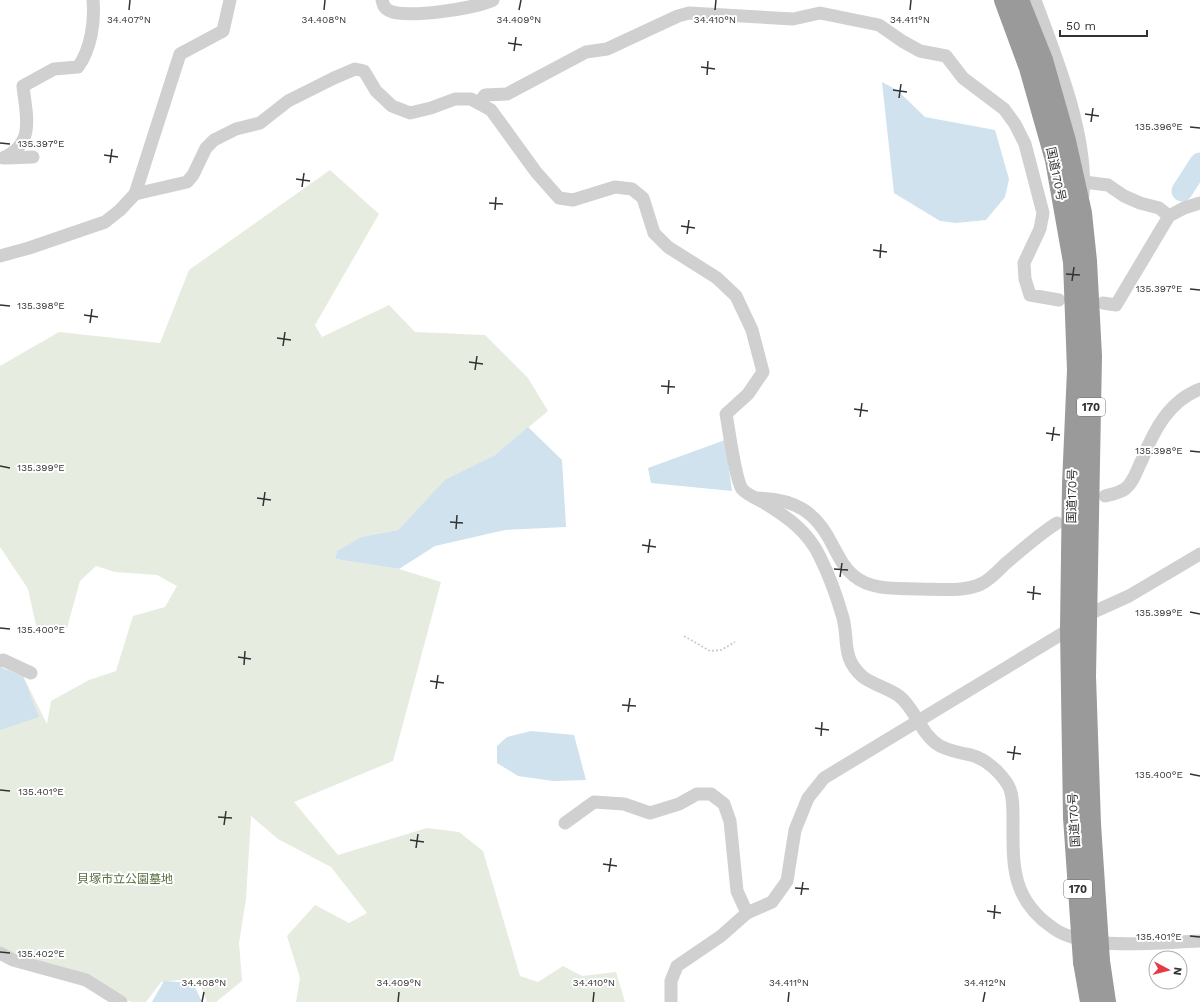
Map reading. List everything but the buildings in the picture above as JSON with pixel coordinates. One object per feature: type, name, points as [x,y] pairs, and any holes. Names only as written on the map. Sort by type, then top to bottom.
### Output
[{"type":"highway","name":"国道170号","points":[[1004,0],[1029,68],[1055,160],[1073,262],[1077,370],[1072,484],[1070,629],[1091,961],[1090,1002]]},
{"type":"highway","name":"国道170号","points":[[1019,0],[1043,60],[1066,141],[1082,213],[1087,261],[1092,356],[1089,614],[1082,820]]},
{"type":"highway","name":"国道170号","points":[[1091,961],[1106,1002]]},
{"type":"street","points":[[1,158],[14,153],[22,144],[26,134],[24,86],[54,69],[78,67],[84,60],[91,35],[94,14],[93,0]]},
{"type":"street","points":[[0,256],[29,248],[105,222],[120,210],[135,194],[180,54],[223,31],[230,0]]},
{"type":"street","points":[[383,1],[388,11],[413,14],[445,12],[485,4],[493,0]]},
{"type":"street","points":[[1035,0],[1056,58],[1072,109],[1085,175],[1082,213]]},
{"type":"street","points":[[479,103],[485,95],[507,94],[586,52],[607,49],[678,16],[689,13],[793,19],[820,13],[879,25],[920,51],[946,56],[963,78],[1004,109],[1015,124],[1025,144],[1043,213],[1040,229],[1024,263],[1025,280],[1030,295],[1059,300]]},
{"type":"street","points":[[135,194],[187,182],[193,175],[206,148],[214,140],[236,129],[260,123],[288,101],[355,69],[364,71],[376,91],[392,106],[410,113],[431,108],[455,99],[471,99],[491,110],[536,172],[559,198],[573,200],[615,188],[632,189],[643,198],[654,233],[668,247],[717,278],[736,296],[752,330],[763,372],[748,394],[726,414],[742,489],[801,528],[819,554],[833,584],[844,620],[847,653],[853,666],[863,676],[878,686],[899,696],[918,722],[939,745],[955,752],[983,760],[998,773],[1009,786],[1012,803],[1013,864],[1017,883],[1025,902],[1036,915],[1054,930],[1066,936],[1092,942],[1119,944],[1200,941]]},
{"type":"street","points":[[1,158],[33,157]]},
{"type":"street","points":[[1084,182],[1108,185],[1140,203],[1159,208],[1169,216]]},
{"type":"street","points":[[1103,303],[1116,305],[1169,216],[1184,208],[1200,203]]},
{"type":"street","points":[[1105,496],[1118,494],[1126,488],[1134,478],[1144,454],[1165,415],[1176,402],[1200,389]]},
{"type":"street","points":[[755,498],[775,498],[791,502],[808,512],[818,520],[828,535],[842,563],[854,576],[867,584],[882,587],[936,589],[970,588],[983,584],[1039,534],[1057,524]]},
{"type":"street","points":[[671,1002],[671,981],[677,966],[721,936],[748,913],[772,902],[787,881],[795,830],[808,798],[824,778],[1070,629],[1089,614],[1128,596],[1200,554]]},
{"type":"street","points":[[0,661],[3,660],[30,673]]},
{"type":"street","points":[[565,823],[594,802],[624,804],[650,813],[679,804],[697,794],[711,794],[724,804],[730,821],[737,891],[748,913]]},
{"type":"street","points":[[0,953],[14,960],[86,980],[121,1002]]},
{"type":"path","points":[[684,636],[710,651],[721,650],[735,642]]},
{"type":"green space","name":"貝塚市立公園墓地","points":[[330,170],[379,214],[315,325],[322,337],[389,305],[415,332],[485,335],[528,378],[548,411],[495,455],[445,481],[398,530],[361,537],[337,551],[335,559],[399,569],[441,582],[393,761],[294,802],[338,855],[427,828],[459,832],[483,851],[520,976],[538,982],[563,966],[582,976],[616,972],[625,1002],[296,1002],[300,978],[287,936],[315,905],[349,923],[367,913],[331,867],[278,839],[251,816],[246,899],[239,943],[242,981],[216,1002],[207,1002],[198,978],[161,982],[146,1002],[131,1002],[86,980],[0,951],[0,670],[23,676],[47,724],[51,701],[89,680],[116,671],[133,616],[165,607],[177,586],[157,575],[115,572],[96,566],[80,581],[67,628],[38,634],[28,589],[0,547],[0,366],[59,332],[160,343],[189,270]]},
{"type":"water","points":[[882,82],[897,90],[925,117],[995,130],[1009,179],[1005,197],[986,220],[956,223],[940,221],[894,193]]},
{"type":"water","points":[[528,427],[562,460],[566,527],[505,530],[435,546],[399,569],[335,559],[337,551],[361,537],[398,530],[445,480],[495,455]]},
{"type":"water","points":[[725,440],[732,491],[651,483],[648,468]]},
{"type":"water","points":[[0,667],[23,676],[39,717],[0,730]]},
{"type":"water","points":[[531,731],[574,735],[586,780],[553,781],[518,776],[497,763],[497,746],[507,737]]},
{"type":"water","points":[[164,981],[193,983],[202,1002],[152,1002]]},
{"type":"waterway","points":[[1182,191],[1200,163]]}]
